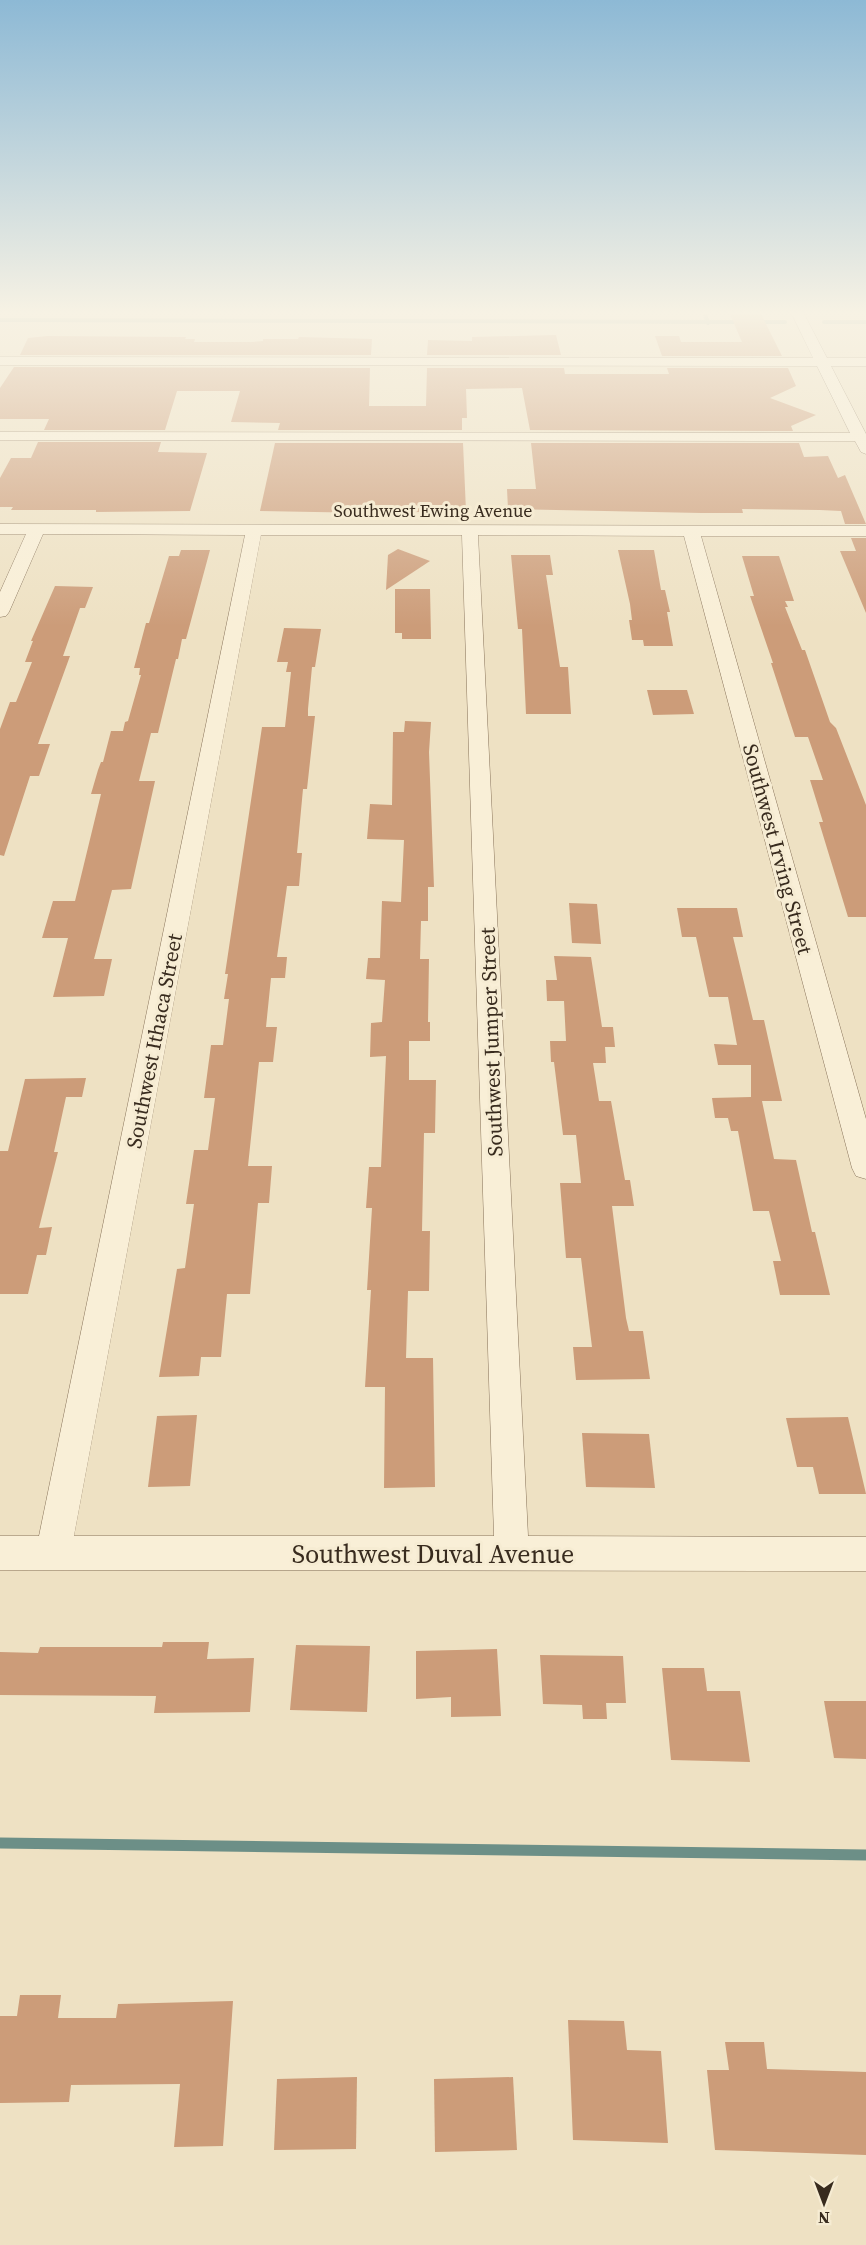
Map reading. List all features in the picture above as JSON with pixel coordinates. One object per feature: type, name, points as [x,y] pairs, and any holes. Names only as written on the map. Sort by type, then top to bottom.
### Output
[{"type":"street","points":[[0,436],[863,443],[849,417]]},
{"type":"street","name":"Southwest Ewing Avenue","points":[[0,529],[866,531]]},
{"type":"street","points":[[0,612],[36,530]]},
{"type":"street","name":"Southwest Ithaca Street","points":[[53,1554],[254,530]]},
{"type":"street","name":"Southwest Jumper Street","points":[[470,530],[512,1554]]},
{"type":"street","name":"Southwest Irving Street","points":[[691,531],[866,1168]]},
{"type":"street","name":"Southwest Duval Avenue","points":[[0,1554],[866,1554]]},
{"type":"building","points":[[0,417],[169,417],[165,430],[44,430],[49,419],[0,419]]},
{"type":"building","points":[[233,417],[467,418],[462,418],[462,430],[278,430],[280,423],[231,422]]},
{"type":"building","points":[[527,417],[812,417],[791,426],[793,431],[530,430]]},
{"type":"building","points":[[38,442],[161,442],[158,452],[207,453],[190,511],[96,512],[96,510],[11,510],[13,507],[0,507],[0,478],[11,458],[31,458]]},
{"type":"building","points":[[275,443],[463,443],[466,511],[370,513],[260,511]]},
{"type":"building","points":[[531,443],[799,443],[804,457],[828,456],[838,478],[845,475],[866,524],[845,524],[841,511],[820,510],[742,509],[743,513],[701,513],[508,509],[507,489],[536,489]]},
{"type":"building","points":[[851,538],[866,538],[866,613],[840,551],[856,551]]},
{"type":"building","points":[[398,549],[430,561],[386,590],[388,555]]},
{"type":"building","points":[[181,550],[210,550],[186,639],[182,639],[178,659],[176,659],[158,733],[151,733],[139,781],[155,781],[131,889],[112,890],[94,959],[112,959],[104,996],[53,997],[68,938],[42,938],[53,901],[75,901],[101,794],[91,794],[98,770],[103,762],[111,731],[123,731],[125,722],[128,721],[141,675],[139,675],[140,668],[134,668],[146,623],[149,623],[169,556],[179,556]]},
{"type":"building","points":[[618,550],[654,550],[661,590],[665,590],[670,612],[667,612],[673,646],[644,646],[643,640],[632,640],[629,620],[632,620],[630,604]]},
{"type":"building","points":[[511,555],[550,555],[553,575],[546,575],[560,667],[568,667],[571,714],[526,714],[522,629],[518,629]]},
{"type":"building","points":[[742,556],[779,556],[794,601],[785,601],[788,607],[785,607],[802,650],[805,650],[830,722],[836,728],[866,805],[866,917],[848,917],[819,822],[823,822],[810,780],[823,780],[808,737],[795,737],[750,596],[754,596]]},
{"type":"building","points":[[55,586],[93,587],[85,608],[80,608],[63,656],[70,656],[38,744],[50,744],[39,776],[30,776],[4,856],[0,855],[0,729],[10,702],[16,702],[32,662],[25,662],[33,641],[31,641]]},
{"type":"building","points":[[395,589],[430,589],[431,639],[402,639],[402,633],[395,633]]},
{"type":"building","points":[[284,628],[321,629],[315,667],[312,667],[308,709],[308,716],[315,716],[307,789],[303,789],[297,853],[302,853],[299,886],[287,886],[277,957],[287,957],[285,978],[271,978],[266,1027],[277,1027],[273,1062],[259,1062],[248,1166],[272,1166],[269,1203],[258,1203],[250,1294],[227,1294],[221,1357],[201,1357],[199,1376],[159,1377],[177,1269],[185,1268],[194,1204],[186,1204],[194,1150],[208,1150],[215,1098],[204,1098],[211,1045],[223,1045],[229,999],[224,999],[228,974],[225,974],[262,727],[285,727],[291,672],[286,672],[288,662],[277,662]]},
{"type":"building","points":[[647,690],[687,690],[694,714],[653,715]]},
{"type":"building","points":[[405,721],[431,722],[429,752],[434,887],[428,887],[428,921],[421,921],[420,959],[429,959],[430,1041],[409,1041],[409,1080],[436,1080],[435,1133],[424,1133],[422,1231],[430,1231],[429,1291],[408,1291],[406,1358],[433,1358],[435,1487],[384,1488],[385,1387],[365,1387],[371,1290],[367,1290],[372,1208],[366,1208],[369,1167],[381,1167],[386,1056],[370,1057],[371,1023],[382,1022],[385,980],[366,979],[368,958],[380,958],[382,901],[401,902],[404,840],[367,839],[370,804],[392,805],[393,732],[404,732]]},
{"type":"building","points":[[569,903],[597,904],[601,944],[572,943]]},
{"type":"building","points":[[677,908],[737,908],[743,937],[733,937],[753,1020],[764,1020],[782,1101],[762,1101],[774,1159],[796,1160],[812,1232],[815,1232],[830,1295],[780,1295],[773,1261],[781,1261],[769,1211],[753,1211],[738,1131],[731,1131],[728,1118],[715,1118],[712,1098],[751,1097],[751,1065],[718,1065],[714,1044],[737,1045],[728,997],[709,997],[696,937],[682,937]]},
{"type":"building","points":[[554,956],[591,957],[602,1027],[613,1027],[615,1047],[605,1047],[606,1063],[593,1063],[599,1101],[611,1101],[625,1180],[630,1180],[634,1206],[612,1206],[626,1318],[629,1331],[643,1331],[650,1379],[576,1380],[573,1347],[592,1347],[581,1258],[566,1258],[560,1183],[581,1183],[576,1135],[563,1135],[554,1062],[551,1062],[550,1041],[566,1041],[564,1001],[547,1001],[546,980],[557,980]]},
{"type":"building","points":[[86,1078],[82,1097],[66,1097],[54,1152],[58,1152],[39,1228],[52,1227],[46,1255],[37,1255],[28,1294],[0,1294],[0,1151],[8,1151],[25,1079]]},
{"type":"building","points":[[197,1415],[190,1486],[148,1487],[157,1416]]},
{"type":"building","points":[[848,1417],[866,1494],[819,1494],[813,1467],[797,1467],[786,1418]]},
{"type":"building","points":[[582,1433],[649,1434],[655,1488],[586,1487]]},
{"type":"building","points":[[163,1642],[209,1642],[207,1659],[254,1658],[250,1712],[154,1713],[156,1696],[0,1695],[0,1652],[38,1653],[40,1647],[162,1647]]},
{"type":"building","points":[[296,1645],[370,1646],[367,1712],[290,1710]]},
{"type":"building","points":[[497,1649],[501,1716],[451,1717],[451,1697],[416,1699],[416,1651]]},
{"type":"building","points":[[540,1655],[623,1656],[626,1703],[606,1703],[607,1719],[583,1719],[582,1705],[543,1704]]},
{"type":"building","points":[[662,1668],[704,1668],[707,1691],[740,1691],[750,1762],[671,1760]]},
{"type":"building","points":[[824,1701],[866,1701],[866,1759],[834,1758]]},
{"type":"building","points":[[20,1995],[61,1995],[58,2018],[116,2018],[118,2004],[233,2001],[223,2146],[174,2147],[180,2084],[71,2085],[69,2102],[0,2103],[0,2016],[17,2016]]},
{"type":"building","points":[[568,2020],[624,2021],[627,2050],[661,2051],[668,2143],[573,2140]]},
{"type":"building","points":[[725,2042],[764,2042],[767,2069],[866,2072],[866,2155],[715,2150],[707,2070],[729,2070]]},
{"type":"building","points":[[357,2077],[356,2149],[274,2150],[277,2079]]},
{"type":"building","points":[[513,2077],[517,2150],[435,2152],[434,2079]]},
{"type":"waterway","points":[[0,1843],[866,1855]]}]
